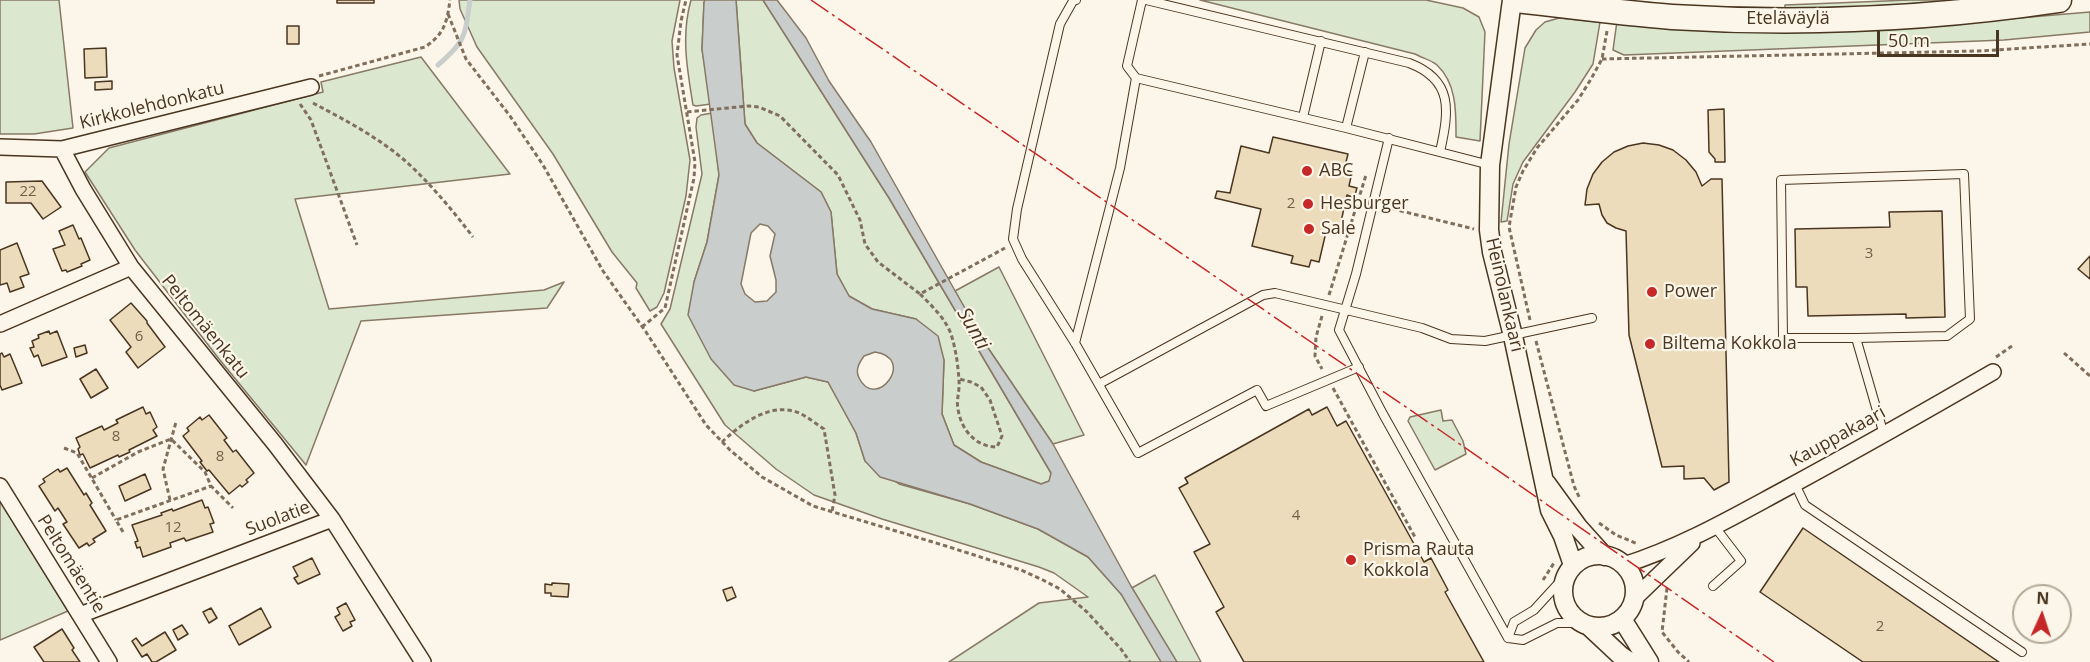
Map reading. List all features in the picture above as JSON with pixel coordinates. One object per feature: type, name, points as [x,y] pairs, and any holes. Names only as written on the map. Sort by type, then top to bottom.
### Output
[{"type":"highway","name":"Eteläväylä","points":[[1517,0],[1672,17],[1792,20],[1894,17],[2060,0]]},
{"type":"street","name":"Heinolankaari","points":[[1512,0],[1490,165],[1489,230],[1550,510],[1563,536],[1570,570]]},
{"type":"street","name":"Kirkkolehdonkatu","points":[[0,147],[62,149],[182,118],[293,93],[311,82]]},
{"type":"street","name":"Peltomäenkatu","points":[[62,149],[83,189],[131,267],[275,444],[332,519]]},
{"type":"street","points":[[0,324],[131,267]]},
{"type":"street","name":"Kauppakaari","points":[[1624,565],[1701,535],[1884,435],[1993,372]]},
{"type":"street","name":"Heinolankaari","points":[[1545,481],[1578,527],[1604,556]]},
{"type":"street","name":"Peltomäentie","points":[[0,486],[109,662]]},
{"type":"street","name":"Suolatie","points":[[80,615],[332,519],[423,662]]},
{"type":"street","name":"Kauppakaari","points":[[1635,598],[1701,535]]},
{"type":"street","points":[[1585,625],[1601,628],[1612,625],[1622,619],[1630,609],[1635,598],[1635,585],[1624,565],[1615,559],[1604,556],[1583,559],[1570,570],[1563,585],[1563,596],[1572,616],[1630,662]]},
{"type":"street","points":[[1622,619],[1649,662]]},
{"type":"lane","points":[[1076,0],[1073,1],[1060,24],[1017,209],[1013,239],[1022,259],[1075,343],[1138,453],[1257,390],[1266,406],[1359,367]]},
{"type":"lane","points":[[1440,152],[1447,108],[1443,93],[1436,81],[1424,69],[1409,63],[1321,41],[1144,0],[1127,66],[1136,78],[1389,138],[1440,152],[1490,165]]},
{"type":"lane","points":[[1303,117],[1321,41]]},
{"type":"lane","points":[[1346,128],[1365,52]]},
{"type":"lane","points":[[1075,343],[1120,168],[1136,78]]},
{"type":"lane","points":[[1389,138],[1356,274],[1339,330],[1388,425],[1508,638]]},
{"type":"lane","points":[[1964,174],[1970,319],[1947,336],[1856,338],[1783,338],[1780,180],[1964,174]]},
{"type":"lane","points":[[1099,384],[1263,295],[1275,293],[1422,328],[1451,339],[1485,341],[1592,318]]},
{"type":"lane","points":[[1856,338],[1884,435]]},
{"type":"lane","points":[[1795,484],[1805,505],[2022,652]]},
{"type":"lane","points":[[1713,586],[1741,561],[1715,526]]},
{"type":"lane","points":[[1508,638],[1514,622],[1534,610],[1570,570]]},
{"type":"lane","points":[[1508,638],[1523,640],[1557,623],[1585,625]]},
{"type":"path","points":[[311,82],[425,47],[440,37],[450,0]]},
{"type":"path","points":[[642,327],[664,308],[694,178],[695,162],[677,55],[686,0]]},
{"type":"path","points":[[448,14],[466,59],[543,165],[603,271],[706,426],[722,442],[762,477],[813,506],[1021,570],[1060,589],[1087,612],[1130,662]]},
{"type":"path","points":[[1581,502],[1574,486],[1533,332],[1509,227],[1516,188],[1523,171],[1537,148],[1578,100],[1602,59],[1608,24]]},
{"type":"path","points":[[1602,59],[1979,51],[2090,44]]},
{"type":"path","points":[[293,93],[348,121],[411,166],[449,206],[473,237]]},
{"type":"path","points":[[293,93],[310,120],[357,245]]},
{"type":"path","points":[[687,112],[759,107],[780,117],[838,175],[853,201],[865,244],[878,262],[920,294],[940,314],[950,332],[957,357],[959,379],[957,408],[967,434],[986,447],[997,447],[1002,436],[990,400],[981,387],[959,379]]},
{"type":"path","points":[[1356,196],[1373,204],[1467,228],[1489,230],[1509,227]]},
{"type":"path","points":[[920,294],[994,254]]},
{"type":"path","points":[[2064,353],[2090,376]]},
{"type":"path","points":[[722,442],[753,417],[779,410],[798,413],[824,429],[835,495],[832,512]]},
{"type":"path","points":[[170,500],[163,469],[176,422]]},
{"type":"path","points":[[92,478],[138,452],[171,439]]},
{"type":"path","points":[[171,439],[206,472],[211,486],[233,508]]},
{"type":"path","points":[[64,448],[77,453],[123,532]]},
{"type":"path","points":[[116,520],[211,486]]},
{"type":"path","points":[[1592,518],[1617,535],[1634,543],[1649,545],[1656,554]]},
{"type":"path","points":[[1664,570],[1669,580],[1662,632],[1689,662]]},
{"type":"green space","points":[[0,0],[59,0],[73,128],[34,134],[0,134]]},
{"type":"green space","points":[[459,0],[680,0],[672,41],[674,68],[690,160],[686,196],[664,293],[657,307],[650,311],[636,288],[637,283],[612,252],[553,154],[477,47],[460,9]]},
{"type":"green space","points":[[691,0],[705,0],[702,49],[711,104],[696,106],[693,105],[686,52],[686,26]]},
{"type":"green space","points":[[736,0],[763,0],[889,198],[1051,473],[1050,481],[1041,484],[981,462],[954,445],[942,414],[944,360],[916,319],[872,309],[849,296],[837,274],[831,212],[821,192],[757,143],[745,124]]},
{"type":"green space","points":[[1200,0],[1426,0],[1463,8],[1479,17],[1485,32],[1480,141],[1456,137],[1452,90],[1444,73],[1432,62],[1415,54]]},
{"type":"green space","points":[[1910,0],[2028,0],[1785,14],[1785,5]]},
{"type":"green space","points":[[2090,12],[2090,32],[2004,40],[1624,55],[1613,50],[1617,21],[1912,27]]},
{"type":"green space","points":[[1559,18],[1600,22],[1593,64],[1523,162],[1513,184],[1507,221],[1501,222],[1509,144],[1525,48],[1536,30],[1545,22]]},
{"type":"green space","points":[[421,57],[510,174],[295,199],[329,309],[544,290],[564,282],[547,308],[361,321],[306,465],[219,359],[135,250],[85,172],[109,148],[323,92],[321,82]]},
{"type":"green space","points":[[712,113],[719,175],[707,242],[694,282],[754,391],[806,377],[828,382],[856,433],[865,461],[899,484],[970,504],[1038,529],[1088,557],[1121,594],[1155,575],[1201,662],[949,662],[1039,603],[1088,597],[1054,573],[1039,567],[882,519],[814,495],[776,469],[725,425],[661,324],[670,309],[702,174],[697,118]]},
{"type":"green space","points":[[999,267],[1084,435],[1053,444],[984,342],[955,291]]},
{"type":"green space","points":[[1441,410],[1443,421],[1452,420],[1463,441],[1466,454],[1435,470],[1408,421],[1410,417]]},
{"type":"green space","points":[[0,501],[68,611],[0,640]]},
{"type":"water","name":"Sunti","points":[[705,0],[736,0],[745,124],[757,143],[821,192],[831,212],[837,274],[849,296],[872,309],[916,319],[938,336],[944,360],[942,414],[954,445],[981,462],[1041,484],[1049,481],[1051,473],[889,198],[763,0],[777,0],[806,38],[829,81],[871,142],[984,342],[1053,444],[1131,586],[1177,662],[1161,662],[1121,594],[1088,557],[1038,529],[970,504],[880,477],[865,461],[856,433],[828,382],[806,377],[754,391],[734,385],[711,359],[688,315],[694,282],[707,242],[719,175],[702,49]],"holes":[[[760,224],[768,226],[775,234],[770,256],[776,280],[776,292],[767,301],[755,302],[745,294],[741,284],[751,233]],[[875,352],[887,356],[893,363],[893,372],[889,380],[883,386],[875,389],[866,387],[857,372],[864,356]]]},
{"type":"building","points":[[337,0],[374,0],[374,3],[337,3]]},
{"type":"building","points":[[287,26],[299,26],[299,44],[287,44]]},
{"type":"building","points":[[106,48],[107,77],[85,78],[84,49]]},
{"type":"building","points":[[112,81],[112,89],[95,90],[95,82]]},
{"type":"building","points":[[1724,109],[1725,162],[1715,162],[1709,152],[1708,110]]},
{"type":"building","points":[[1273,137],[1348,154],[1344,170],[1352,172],[1349,186],[1357,188],[1354,198],[1347,195],[1338,235],[1326,232],[1319,262],[1311,260],[1309,267],[1291,263],[1293,256],[1252,246],[1261,209],[1215,198],[1217,191],[1230,193],[1241,146],[1269,153]]},
{"type":"building","points":[[1643,143],[1673,150],[1696,172],[1702,186],[1711,179],[1722,179],[1729,482],[1714,490],[1704,478],[1684,479],[1684,466],[1662,467],[1629,335],[1626,231],[1607,223],[1599,204],[1585,205],[1587,189],[1593,174],[1602,162],[1614,152]]},
{"type":"building","points":[[42,181],[61,207],[43,219],[31,203],[6,203],[6,182]]},
{"type":"building","points":[[1942,211],[1945,317],[1906,318],[1906,314],[1808,316],[1807,287],[1796,287],[1795,229],[1890,227],[1889,212]]},
{"type":"building","points":[[73,225],[90,260],[67,272],[62,271],[53,249],[65,245],[59,231]]},
{"type":"building","points":[[17,243],[29,274],[20,277],[24,287],[10,292],[7,283],[0,285],[0,250]]},
{"type":"building","points":[[2090,256],[2090,279],[2078,269]]},
{"type":"building","points":[[131,303],[165,347],[138,368],[126,352],[131,347],[110,320]]},
{"type":"building","points":[[49,331],[50,334],[57,331],[67,357],[42,366],[38,355],[34,357],[30,348],[34,347],[32,341],[39,338],[38,335]]},
{"type":"building","points":[[85,345],[87,353],[76,357],[74,348]]},
{"type":"building","points":[[2,353],[4,357],[10,354],[22,383],[2,390],[0,354]]},
{"type":"building","points":[[96,369],[108,388],[91,398],[80,379]]},
{"type":"building","points":[[143,407],[146,414],[150,412],[157,427],[153,430],[157,436],[129,450],[130,452],[90,468],[83,454],[80,455],[78,449],[80,447],[76,438],[102,426],[104,430],[118,423],[116,420]]},
{"type":"building","points":[[1327,407],[1337,426],[1346,421],[1424,562],[1431,558],[1448,590],[1445,592],[1484,662],[1244,662],[1216,612],[1224,607],[1194,552],[1210,544],[1179,488],[1188,483],[1185,478],[1309,409],[1312,415]]},
{"type":"building","points":[[209,415],[227,438],[224,440],[233,452],[236,450],[254,473],[246,480],[248,482],[229,494],[209,470],[207,471],[183,436],[189,431],[187,428],[200,417],[202,420]]},
{"type":"building","points":[[67,468],[84,495],[86,493],[92,503],[90,505],[106,531],[93,539],[95,542],[89,546],[87,543],[79,548],[63,524],[67,522],[58,508],[55,511],[39,486],[45,482],[43,479],[58,469],[60,472]]},
{"type":"building","points":[[145,474],[151,489],[125,501],[119,486]]},
{"type":"building","points":[[202,500],[205,508],[208,507],[214,523],[210,524],[213,532],[186,541],[184,538],[170,543],[171,547],[143,557],[140,547],[137,548],[135,542],[138,541],[132,525]]},
{"type":"building","points":[[1803,528],[1999,662],[1863,662],[1760,592]]},
{"type":"building","points":[[312,558],[320,574],[298,584],[294,578],[298,576],[293,567]]},
{"type":"building","points":[[552,583],[569,584],[568,597],[551,596],[551,593],[545,593],[545,584],[552,585]]},
{"type":"building","points":[[732,587],[736,597],[727,601],[723,590]]},
{"type":"building","points":[[346,603],[355,620],[350,622],[352,626],[343,631],[335,617],[340,614],[337,608]]},
{"type":"building","points":[[211,608],[217,618],[209,623],[203,612]]},
{"type":"building","points":[[261,608],[271,627],[239,645],[229,626]]},
{"type":"building","points":[[182,625],[188,634],[178,640],[173,630]]},
{"type":"building","points":[[62,629],[80,662],[44,662],[34,647]]},
{"type":"building","points":[[165,632],[176,650],[156,662],[152,662],[147,654],[142,657],[132,641],[136,638],[142,646]]},
{"type":"waterway","points":[[438,65],[454,50],[463,37],[470,0]]},
{"type":"power","points":[[811,0],[1774,662]]},
{"type":"place","name":"ABC","points":[[1307,171]]},
{"type":"place","name":"Hesburger","points":[[1308,204]]},
{"type":"place","name":"Sale","points":[[1309,229]]},
{"type":"place","name":"Power","points":[[1652,292]]},
{"type":"place","name":"Biltema Kokkola","points":[[1650,344]]},
{"type":"place","name":"Prisma Rauta Kokkola","points":[[1351,560]]}]
